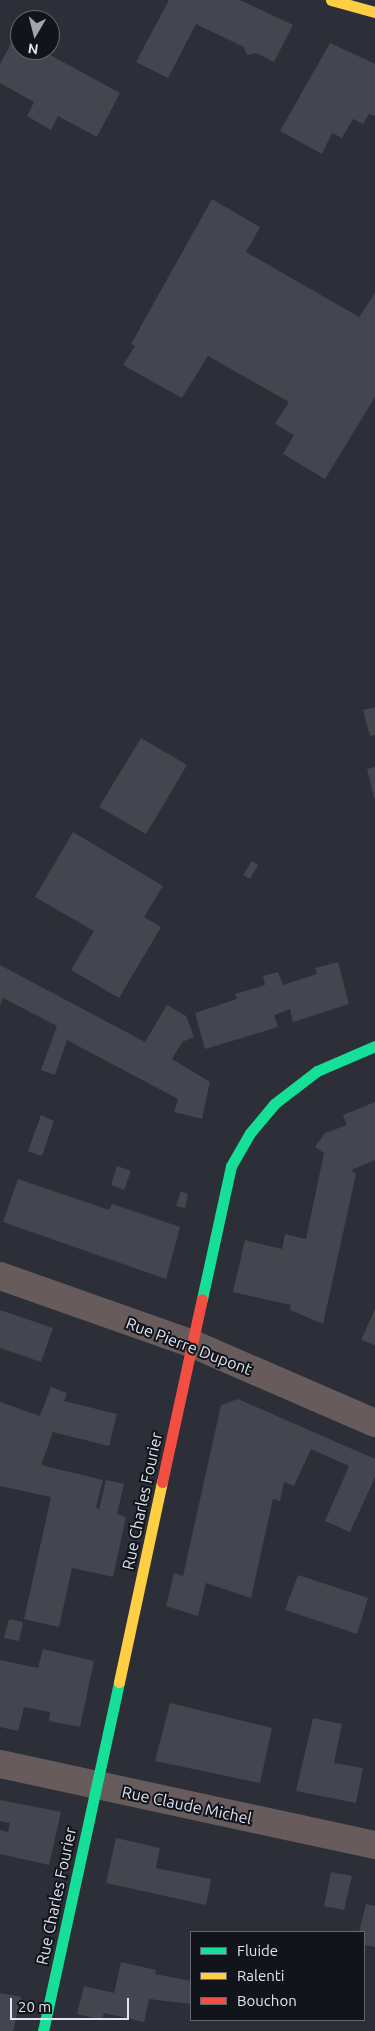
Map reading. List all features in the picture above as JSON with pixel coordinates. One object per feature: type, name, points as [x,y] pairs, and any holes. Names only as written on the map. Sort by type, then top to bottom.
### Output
[{"type":"street","points":[[331,0],[375,12]]},
{"type":"street","name":"Rue Charles Fourier","points":[[43,2031],[231,1166],[250,1133],[274,1104],[317,1071],[375,1046]]},
{"type":"street","name":"Rue Pierre Dupont","points":[[0,1276],[192,1344],[375,1423]]},
{"type":"street","name":"Rue Claude Michel","points":[[0,1764],[375,1845]]},
{"type":"building","points":[[169,0],[240,0],[293,25],[274,62],[256,53],[247,55],[244,47],[196,24],[168,78],[136,62]]},
{"type":"building","points":[[330,43],[375,64],[375,116],[369,114],[363,124],[353,119],[342,138],[332,133],[322,154],[280,131]]},
{"type":"building","points":[[10,45],[10,60],[59,60],[120,93],[97,137],[58,116],[51,130],[27,116],[34,102],[0,83],[0,64]]},
{"type":"building","points":[[212,199],[260,227],[246,252],[359,317],[375,293],[375,397],[325,479],[283,454],[294,435],[275,424],[289,402],[208,356],[182,398],[123,365],[135,346],[131,344]]},
{"type":"building","points":[[375,707],[375,735],[370,736],[363,710]]},
{"type":"building","points":[[141,738],[187,765],[146,834],[99,807]]},
{"type":"building","points":[[375,767],[375,798],[374,798],[367,769]]},
{"type":"building","points":[[73,832],[163,886],[144,917],[161,927],[119,998],[71,970],[94,931],[35,897]]},
{"type":"building","points":[[252,861],[258,865],[250,879],[243,875]]},
{"type":"building","points":[[338,962],[349,1004],[293,1022],[290,1009],[274,1015],[278,1027],[205,1049],[195,1013],[237,999],[235,994],[265,985],[263,976],[278,972],[283,985],[317,974],[315,968]]},
{"type":"building","points":[[0,965],[145,1042],[167,1005],[186,1016],[194,1037],[182,1042],[172,1059],[210,1082],[202,1119],[174,1112],[178,1099],[67,1040],[55,1075],[41,1070],[57,1026],[3,998],[0,1005]]},
{"type":"building","points":[[375,1102],[375,1160],[351,1170],[356,1174],[323,1324],[290,1310],[291,1305],[233,1292],[245,1240],[282,1249],[285,1234],[306,1239],[324,1153],[315,1147],[325,1133],[347,1125],[343,1115]]},
{"type":"building","points":[[41,1115],[54,1121],[42,1156],[28,1151]]},
{"type":"building","points":[[117,1166],[131,1171],[124,1190],[111,1185]]},
{"type":"building","points":[[18,1179],[109,1210],[112,1204],[180,1227],[166,1279],[3,1222]]},
{"type":"building","points":[[181,1191],[188,1194],[185,1208],[176,1206]]},
{"type":"building","points":[[375,1309],[375,1345],[361,1340]]},
{"type":"building","points":[[0,1310],[53,1328],[41,1362],[0,1348]]},
{"type":"building","points":[[51,1387],[67,1393],[64,1401],[117,1414],[109,1446],[53,1432],[41,1465],[103,1480],[96,1507],[99,1510],[106,1480],[124,1484],[117,1514],[126,1517],[113,1577],[72,1568],[59,1627],[24,1619],[51,1497],[0,1486],[0,1402],[40,1416]]},
{"type":"building","points":[[238,1399],[375,1459],[375,1477],[350,1532],[325,1521],[349,1466],[311,1449],[294,1486],[284,1482],[280,1501],[273,1499],[251,1598],[206,1583],[198,1616],[166,1606],[174,1573],[183,1576],[221,1405]]},
{"type":"building","points":[[298,1575],[368,1598],[357,1634],[285,1610]]},
{"type":"building","points":[[9,1619],[23,1622],[19,1641],[4,1638]]},
{"type":"building","points":[[43,1649],[94,1661],[80,1727],[49,1721],[50,1712],[24,1707],[18,1731],[0,1727],[0,1660],[38,1668]]},
{"type":"building","points":[[170,1703],[272,1728],[260,1783],[155,1761]]},
{"type":"building","points":[[313,1718],[342,1724],[334,1763],[363,1768],[356,1803],[296,1791]]},
{"type":"building","points":[[0,1800],[61,1812],[49,1865],[0,1854],[0,1830],[8,1832],[10,1823],[0,1821]]},
{"type":"building","points":[[116,1838],[160,1848],[156,1868],[211,1879],[206,1905],[106,1883]]},
{"type":"building","points":[[331,1872],[352,1876],[344,1910],[324,1906]]},
{"type":"building","points":[[366,1904],[375,1906],[375,1947],[365,1945],[365,1931],[359,1931]]},
{"type":"building","points":[[121,1962],[156,1970],[155,1974],[190,1981],[190,2004],[149,1999],[144,2022],[104,2013],[102,2020],[77,2014],[84,1986],[114,1993]]},
{"type":"building","points":[[0,1993],[21,1997],[13,2031],[0,2031]]},
{"type":"traffic: fast","points":[[202,1299],[231,1166],[250,1133],[274,1104],[317,1071],[375,1046]]},
{"type":"traffic: fast","points":[[43,2031],[119,1682]]},
{"type":"traffic: slow","points":[[331,0],[375,12]]},
{"type":"traffic: slow","points":[[119,1682],[162,1482]]},
{"type":"traffic: jam","points":[[162,1482],[202,1299]]}]
